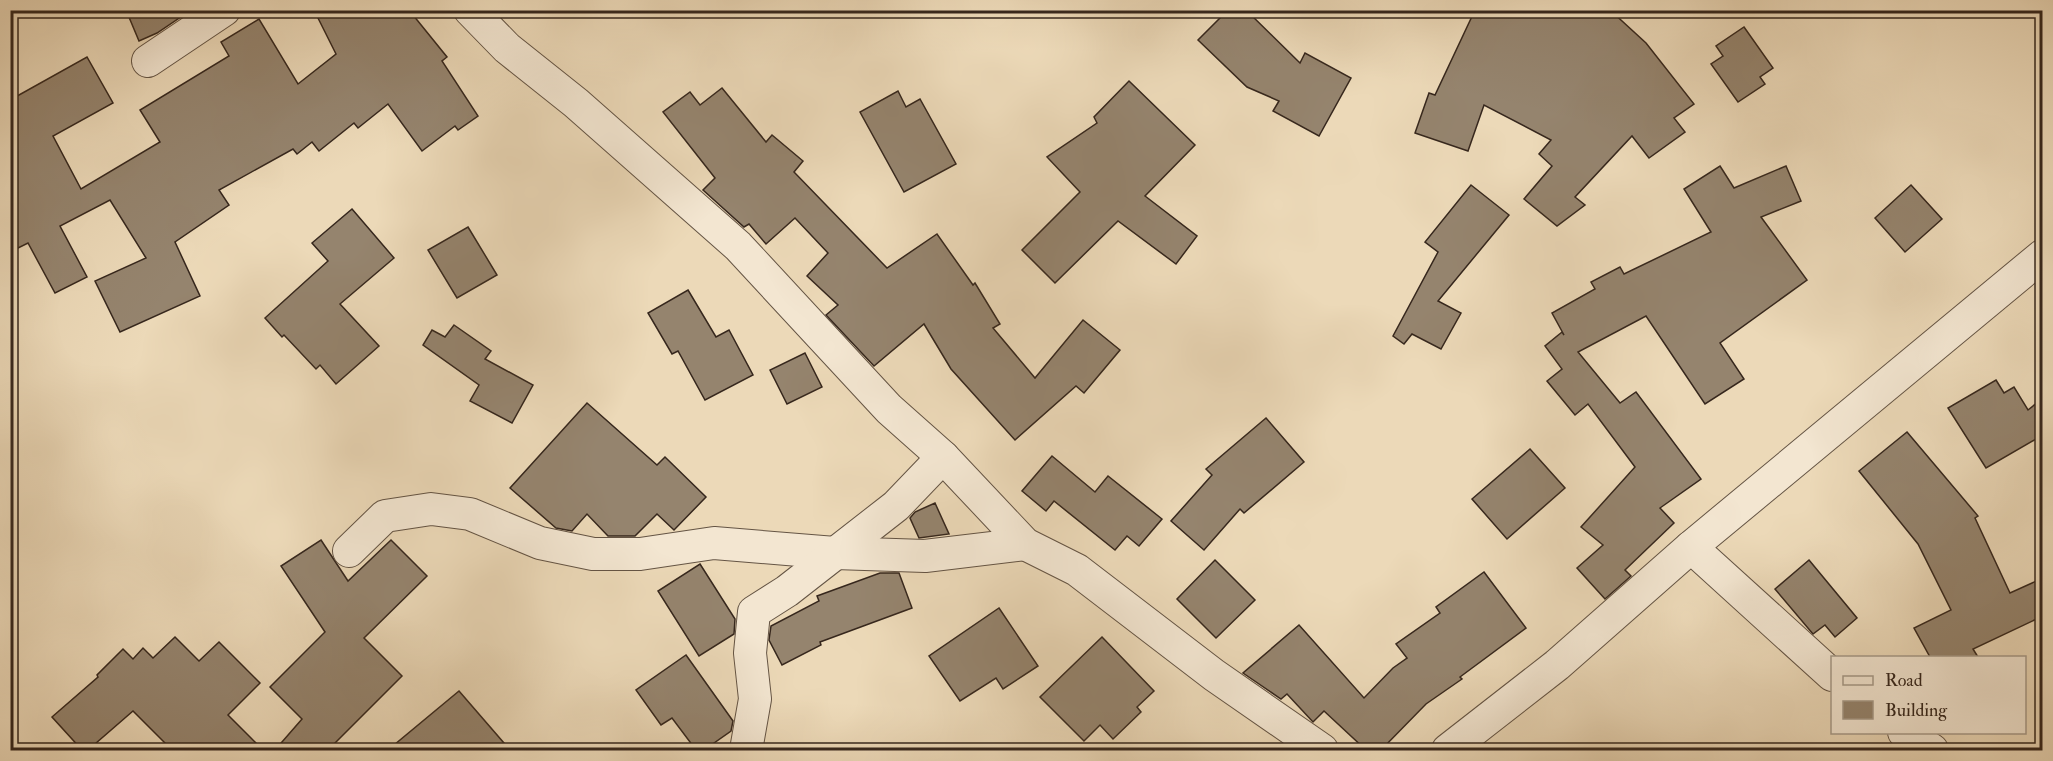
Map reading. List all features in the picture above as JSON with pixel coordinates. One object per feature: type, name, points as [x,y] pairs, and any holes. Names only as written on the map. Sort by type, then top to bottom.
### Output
[{"type":"street","points":[[148,61],[224,10]]},
{"type":"street","points":[[470,10],[507,48],[576,103],[738,246],[889,409],[943,457],[1026,544],[1077,570],[1214,675],[1322,750]]},
{"type":"street","points":[[1448,750],[1557,665],[1691,547],[2043,256]]},
{"type":"street","points":[[746,750],[755,699],[750,653],[754,612],[787,591],[896,506],[943,457]]},
{"type":"street","points":[[349,551],[385,516],[432,509],[470,514],[540,543],[593,554],[640,554],[714,543],[836,553],[925,556],[1026,544]]},
{"type":"street","points":[[1691,547],[1831,673]]},
{"type":"street","points":[[1907,734],[1932,750]]},
{"type":"building","points":[[126,10],[191,10],[157,33],[139,41]]},
{"type":"building","points":[[314,10],[409,10],[447,57],[442,61],[478,116],[458,130],[455,126],[422,151],[388,104],[358,128],[354,123],[319,151],[312,142],[297,154],[293,149],[219,190],[229,205],[175,242],[200,296],[120,332],[95,281],[146,258],[110,200],[60,226],[87,277],[55,293],[28,243],[10,252],[10,100],[87,57],[113,103],[53,136],[81,189],[160,142],[140,110],[229,56],[221,42],[259,19],[298,84],[336,54]]},
{"type":"building","points":[[1228,10],[1246,10],[1300,63],[1305,53],[1351,78],[1319,136],[1273,111],[1279,101],[1247,87],[1198,40]]},
{"type":"building","points":[[1475,10],[1610,10],[1646,43],[1694,104],[1674,118],[1685,132],[1649,158],[1632,136],[1575,197],[1585,205],[1557,226],[1524,199],[1552,166],[1539,154],[1551,140],[1484,105],[1468,151],[1415,133],[1429,93],[1435,95]]},
{"type":"building","points":[[1744,27],[1773,68],[1760,77],[1765,84],[1738,102],[1711,64],[1723,56],[1716,46]]},
{"type":"building","points":[[1129,81],[1195,145],[1145,196],[1197,236],[1176,264],[1118,221],[1055,283],[1022,250],[1080,192],[1047,157],[1097,123],[1094,117]]},
{"type":"building","points":[[722,88],[766,142],[772,135],[803,161],[794,172],[887,268],[937,234],[973,285],[975,283],[1000,324],[993,328],[1035,378],[1083,320],[1120,350],[1084,393],[1076,386],[1015,440],[951,369],[924,324],[874,366],[826,315],[838,305],[807,276],[828,253],[795,218],[766,244],[749,224],[744,227],[703,190],[715,178],[663,112],[690,92],[700,105]]},
{"type":"building","points":[[898,91],[906,107],[920,99],[956,164],[904,192],[860,112]]},
{"type":"building","points":[[1720,166],[1734,188],[1786,166],[1801,201],[1761,217],[1807,280],[1720,343],[1744,379],[1705,404],[1646,316],[1578,352],[1620,403],[1636,392],[1701,479],[1660,508],[1674,523],[1625,570],[1631,576],[1605,599],[1577,568],[1603,545],[1581,527],[1635,467],[1588,404],[1575,415],[1547,381],[1562,369],[1545,346],[1562,332],[1564,335],[1552,313],[1595,289],[1591,282],[1620,267],[1624,274],[1711,232],[1684,189]]},
{"type":"building","points":[[1471,185],[1509,215],[1438,301],[1461,313],[1441,349],[1412,334],[1404,344],[1393,336],[1438,252],[1425,242]]},
{"type":"building","points":[[1911,185],[1942,219],[1905,252],[1875,218]]},
{"type":"building","points":[[352,209],[394,258],[340,304],[379,346],[336,384],[320,365],[316,369],[265,318],[328,261],[312,243]]},
{"type":"building","points":[[468,227],[497,275],[457,298],[428,250]]},
{"type":"building","points":[[688,290],[716,337],[729,330],[753,375],[705,400],[678,351],[672,354],[648,313]]},
{"type":"building","points":[[454,325],[491,351],[485,359],[533,385],[512,423],[470,401],[479,385],[423,345],[432,330],[445,337]]},
{"type":"building","points":[[805,353],[822,387],[787,404],[770,370]]},
{"type":"building","points":[[1996,380],[2004,393],[2014,387],[2028,410],[2043,398],[2043,435],[1986,468],[1948,408]]},
{"type":"building","points":[[587,403],[657,465],[665,457],[706,497],[674,530],[657,514],[635,536],[608,536],[587,514],[572,531],[556,528],[510,488]]},
{"type":"building","points":[[1266,418],[1304,462],[1244,513],[1240,509],[1204,550],[1171,521],[1212,475],[1206,469]]},
{"type":"building","points":[[1907,432],[1978,516],[1975,518],[2010,593],[2043,578],[2043,616],[1973,649],[1977,656],[1929,656],[1914,628],[1951,610],[1918,544],[1859,471]]},
{"type":"building","points":[[1530,449],[1565,488],[1507,539],[1472,499]]},
{"type":"building","points":[[1052,456],[1095,492],[1108,476],[1162,519],[1139,546],[1127,536],[1115,550],[1054,501],[1046,511],[1022,491]]},
{"type":"building","points":[[935,503],[949,534],[919,538],[910,518],[915,512]]},
{"type":"building","points":[[321,540],[348,581],[391,540],[427,576],[364,638],[402,676],[328,750],[275,750],[302,719],[270,687],[325,632],[281,566]]},
{"type":"building","points":[[1215,560],[1255,600],[1216,638],[1177,599]]},
{"type":"building","points":[[1809,560],[1857,618],[1835,637],[1825,625],[1813,634],[1775,589]]},
{"type":"building","points":[[700,564],[735,619],[734,634],[699,656],[658,591]]},
{"type":"building","points":[[1484,572],[1526,628],[1460,677],[1462,679],[1426,704],[1381,750],[1366,750],[1324,711],[1313,722],[1287,694],[1281,699],[1243,673],[1299,625],[1364,698],[1393,668],[1407,658],[1396,644],[1440,613],[1436,607]]},
{"type":"building","points":[[880,573],[899,573],[912,608],[820,642],[821,645],[782,665],[769,640],[771,626],[819,601],[817,596]]},
{"type":"building","points":[[999,608],[1038,666],[1003,689],[996,678],[960,701],[929,656]]},
{"type":"building","points":[[175,637],[199,661],[219,642],[260,683],[228,715],[263,750],[172,750],[133,711],[88,750],[82,750],[52,717],[98,677],[97,675],[123,649],[133,659],[143,648],[153,658]]},
{"type":"building","points":[[1102,637],[1154,691],[1137,707],[1141,712],[1113,739],[1100,725],[1084,741],[1040,697]]},
{"type":"building","points":[[686,655],[733,721],[731,731],[704,750],[696,750],[672,718],[661,725],[636,690]]},
{"type":"building","points":[[459,691],[510,750],[388,750]]}]
